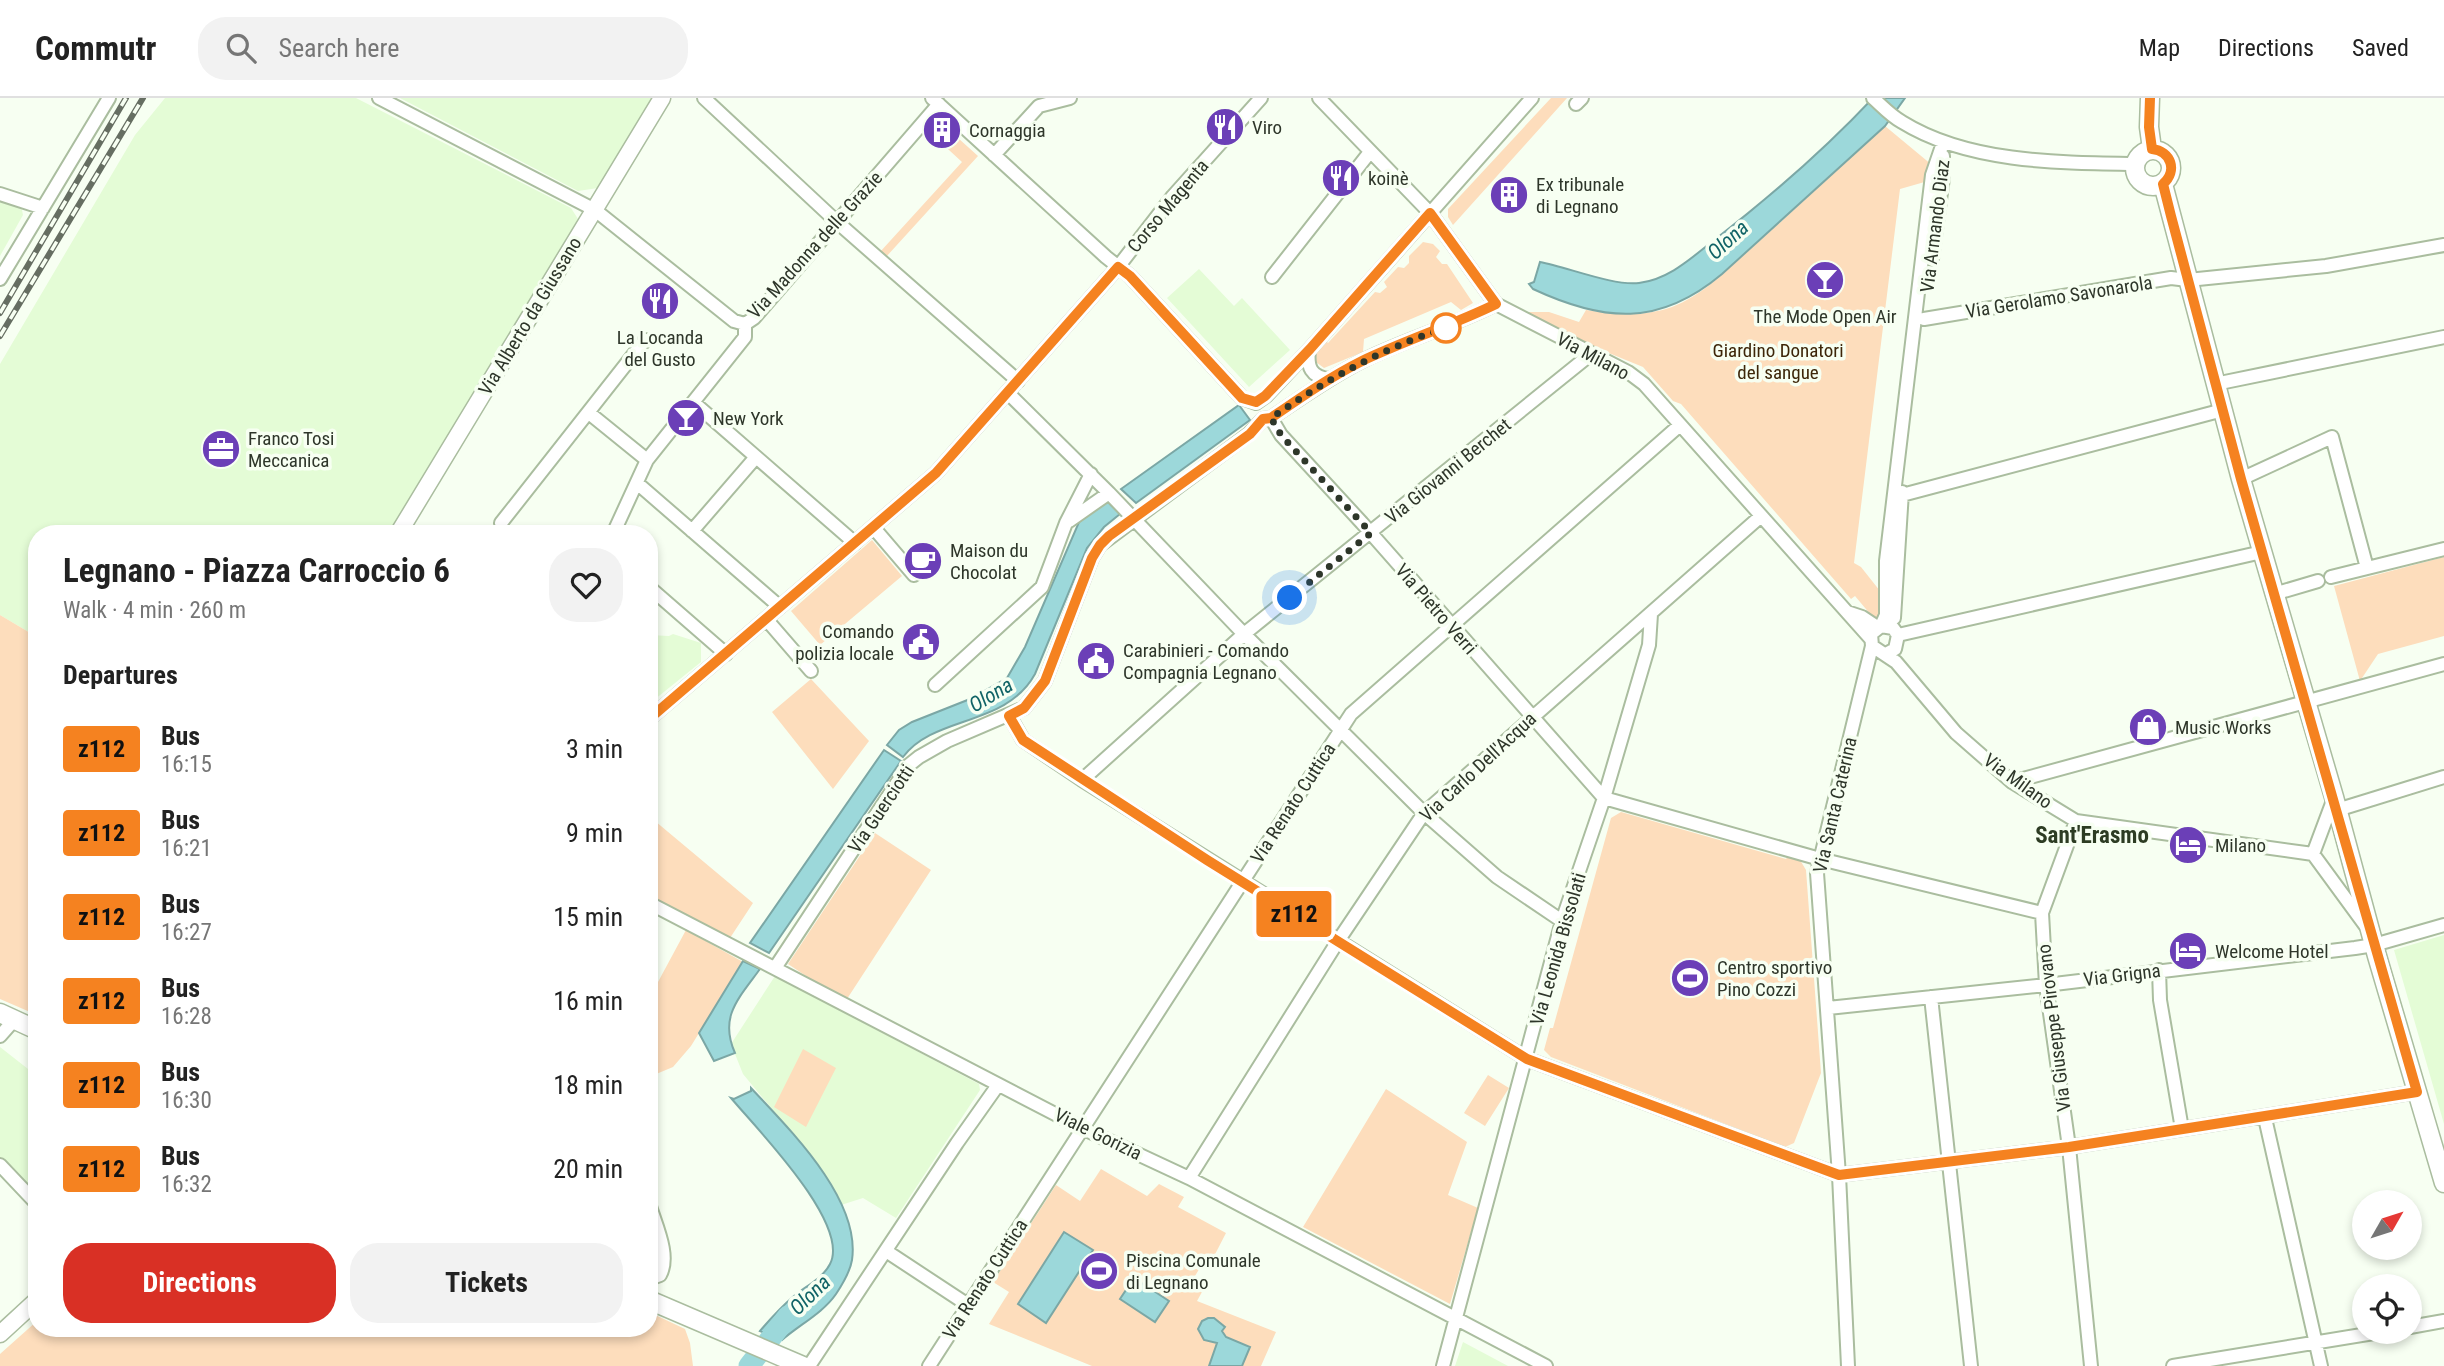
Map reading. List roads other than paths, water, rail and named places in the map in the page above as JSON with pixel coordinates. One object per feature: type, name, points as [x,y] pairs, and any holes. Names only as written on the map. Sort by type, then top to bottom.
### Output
[{"type":"main road","points":[[2150,98],[2149,127],[2152,149]]},
{"type":"main road","points":[[2152,149],[2163,152],[2171,162],[2171,174],[2163,184],[2157,186],[2145,185],[2137,176],[2135,164],[2140,155],[2152,149]]},
{"type":"main road","points":[[2163,184],[2241,479],[2444,1183]]},
{"type":"main road","points":[[7,1016],[28,1026]]},
{"type":"main road","points":[[658,1304],[795,1363]]},
{"type":"street","points":[[379,98],[595,210],[734,321],[745,324]]},
{"type":"street","name":"Via Alberto da Giussano","points":[[403,525],[662,98]]},
{"type":"street","points":[[704,98],[837,222],[1018,381]]},
{"type":"street","points":[[994,155],[1039,106],[1070,98]]},
{"type":"street","name":"Corso Magenta","points":[[658,711],[936,473],[1118,267],[1173,196],[1261,98]]},
{"type":"street","points":[[1320,98],[1430,213],[1496,304]]},
{"type":"street","points":[[937,100],[994,155],[1130,276],[1242,398],[1261,399],[1276,402],[1270,417],[1255,411],[1261,399],[1310,349],[1532,98]]},
{"type":"street","points":[[1873,98],[1901,122],[1943,143],[2034,161],[2135,164]]},
{"type":"street","points":[[0,279],[104,99]]},
{"type":"street","name":"Via Madonna delle Grazie","points":[[617,525],[647,460],[745,337],[745,324],[754,318],[837,222],[937,100]]},
{"type":"street","name":"Via Armando Diaz","points":[[1882,639],[1943,178],[1943,143]]},
{"type":"street","name":"Via Armando Diaz","points":[[1882,639],[1886,614],[1886,561],[1932,175],[1943,143]]},
{"type":"street","points":[[1272,277],[1370,152]]},
{"type":"street","points":[[0,194],[43,208]]},
{"type":"street","name":"Via Gerolamo Savonarola","points":[[1924,319],[2171,278],[2188,280],[2326,267],[2444,245]]},
{"type":"street","name":"Via Milano","points":[[1496,304],[1628,372],[1644,384],[1846,612],[1862,617],[1882,639],[1896,662],[1956,733],[2012,782],[2076,821],[2313,854]]},
{"type":"street","name":"Via Guerciotti","points":[[775,968],[909,765],[947,741],[1024,708],[1045,681],[1092,558],[1100,545],[1131,516],[1250,434],[1270,417],[1329,379],[1365,360],[1462,321],[1496,304]]},
{"type":"street","points":[[2215,384],[2444,337]]},
{"type":"street","points":[[501,523],[645,340]]},
{"type":"street","points":[[1310,349],[1308,361],[1311,371],[1319,378],[1329,379]]},
{"type":"street","name":"Via Giovanni Berchet","points":[[1082,780],[1244,634],[1591,354]]},
{"type":"street","points":[[1007,393],[1091,474],[1244,634],[1424,813],[1497,877],[1562,921]]},
{"type":"street","points":[[693,402],[855,543]]},
{"type":"street","points":[[1902,495],[2223,410]]},
{"type":"street","points":[[589,413],[647,460]]},
{"type":"street","name":"Via Pietro Verri","points":[[1270,417],[1281,435],[1604,798]]},
{"type":"street","name":"Via Renato Cuttica","points":[[929,1366],[1351,714],[1680,425]]},
{"type":"street","points":[[2241,479],[2332,437],[2367,568]]},
{"type":"street","points":[[692,531],[756,457]]},
{"type":"street","points":[[935,685],[1042,587],[1066,523],[1091,474]]},
{"type":"street","points":[[637,482],[780,607]]},
{"type":"street","points":[[1066,523],[1110,494]]},
{"type":"street","name":"Via Carlo Dell'Acqua","points":[[1189,1178],[1338,941],[1424,813],[1761,516]]},
{"type":"street","points":[[873,527],[914,575]]},
{"type":"street","points":[[2332,577],[2444,549]]},
{"type":"street","points":[[1882,639],[2262,552]]},
{"type":"street","points":[[2274,594],[2318,581]]},
{"type":"street","points":[[658,595],[726,654]]},
{"type":"street","name":"Via Leonida Bissolati","points":[[1443,1366],[1562,921],[1604,798],[1649,645],[1651,614]]},
{"type":"street","points":[[766,619],[811,671]]},
{"type":"street","name":"Via Santa Caterina","points":[[1848,1366],[1839,1175],[1817,873],[1868,664],[1882,639]]},
{"type":"street","points":[[2012,782],[2444,664]]},
{"type":"street","points":[[1009,716],[1023,740],[1082,780],[1527,1059],[1839,1175],[2069,1147],[2417,1092]]},
{"type":"street","points":[[2372,938],[2313,854],[2335,803],[2444,777]]},
{"type":"street","points":[[1604,798],[1821,859],[2042,913]]},
{"type":"street","name":"Via Giuseppe Pirovano","points":[[2076,821],[2042,913],[2046,985],[2069,1147],[2091,1366]]},
{"type":"street","name":"Viale Gorizia","points":[[658,908],[1084,1129],[1189,1178],[1546,1366]]},
{"type":"street","name":"Via Grigna","points":[[1828,1008],[2159,970],[2444,925]]},
{"type":"street","points":[[2159,970],[2160,1000],[2182,1129]]},
{"type":"street","points":[[1931,998],[1971,1366]]},
{"type":"street","points":[[0,1036],[7,1016]]},
{"type":"street","points":[[809,1366],[998,1085]]},
{"type":"street","points":[[2264,1118],[2321,1366]]},
{"type":"street","points":[[0,1166],[28,1195]]},
{"type":"street","points":[[658,1234],[665,1258],[664,1267],[658,1276]]},
{"type":"street","points":[[886,1251],[968,1305]]},
{"type":"street","points":[[0,1334],[28,1308]]},
{"type":"street","points":[[2422,1325],[2444,1321]]},
{"type":"street","points":[[2173,1366],[2352,1336]]},
{"type":"water","points":[[1873,98],[1905,98],[1885,126],[1722,274],[1699,291],[1653,311],[1630,314],[1584,308],[1533,289],[1529,284],[1534,282],[1540,262],[1628,283],[1650,281],[1670,273],[1776,190]]},
{"type":"water","points":[[1239,405],[1250,420],[1136,503],[1121,489]]},
{"type":"water","points":[[1106,500],[1120,514],[1104,527],[1087,548],[1035,674],[1022,691],[989,712],[933,734],[916,744],[903,757],[887,745],[899,730],[912,722],[970,699],[1007,678],[1025,647],[1079,522]]},
{"type":"water","points":[[884,750],[901,761],[769,953],[750,943]]},
{"type":"water","points":[[743,961],[760,969],[738,999],[730,1019],[729,1029],[735,1053],[714,1061],[699,1033]]},
{"type":"water","points":[[751,1088],[819,1166],[845,1213],[852,1237],[851,1265],[836,1294],[818,1313],[782,1340],[760,1331],[789,1300],[823,1274],[830,1264],[833,1247],[827,1225],[798,1177],[731,1098],[751,1091]]},
{"type":"water","points":[[1064,1232],[1093,1250],[1046,1323],[1018,1304]]},
{"type":"water","points":[[1134,1278],[1169,1301],[1155,1322],[1120,1299]]},
{"type":"water","points":[[1214,1318],[1225,1327],[1222,1331],[1226,1337],[1250,1347],[1242,1366],[1209,1366],[1217,1343],[1204,1340],[1198,1329],[1202,1321]]},
{"type":"waterway","name":"Olona","points":[[749,1366],[788,1316]]},
{"type":"railway","points":[[0,313],[126,98]]},
{"type":"railway","points":[[0,336],[143,98]]},
{"type":"place","name":"Viro","points":[[1225,127]]},
{"type":"place","name":"Cornaggia","points":[[942,130]]},
{"type":"place","name":"koinè","points":[[1341,178]]},
{"type":"place","name":"Ex tribunale di Legnano","points":[[1509,195]]},
{"type":"place","name":"The Mode Open Air","points":[[1825,280]]},
{"type":"place","name":"La Locanda del Gusto","points":[[660,301]]},
{"type":"place","name":"New York","points":[[686,418]]},
{"type":"place","name":"Franco Tosi Meccanica","points":[[221,449]]},
{"type":"place","name":"Maison du Chocolat","points":[[923,561]]},
{"type":"place","name":"Comando polizia locale","points":[[921,642]]},
{"type":"place","name":"Carabinieri - Comando Compagnia Legnano","points":[[1096,661]]},
{"type":"place","name":"Music Works","points":[[2148,727]]},
{"type":"place","name":"Milano","points":[[2188,845]]},
{"type":"place","name":"Welcome Hotel","points":[[2188,951]]},
{"type":"place","name":"Centro sportivo Pino Cozzi","points":[[1690,978]]},
{"type":"place","name":"Piscina Comunale di Legnano","points":[[1099,1271]]},
{"type":"district","name":"Sant'Erasmo","points":[[2092,835]]},
{"type":"park label","name":"Giardino Donatori del sangue","points":[[1778,361]]}]
